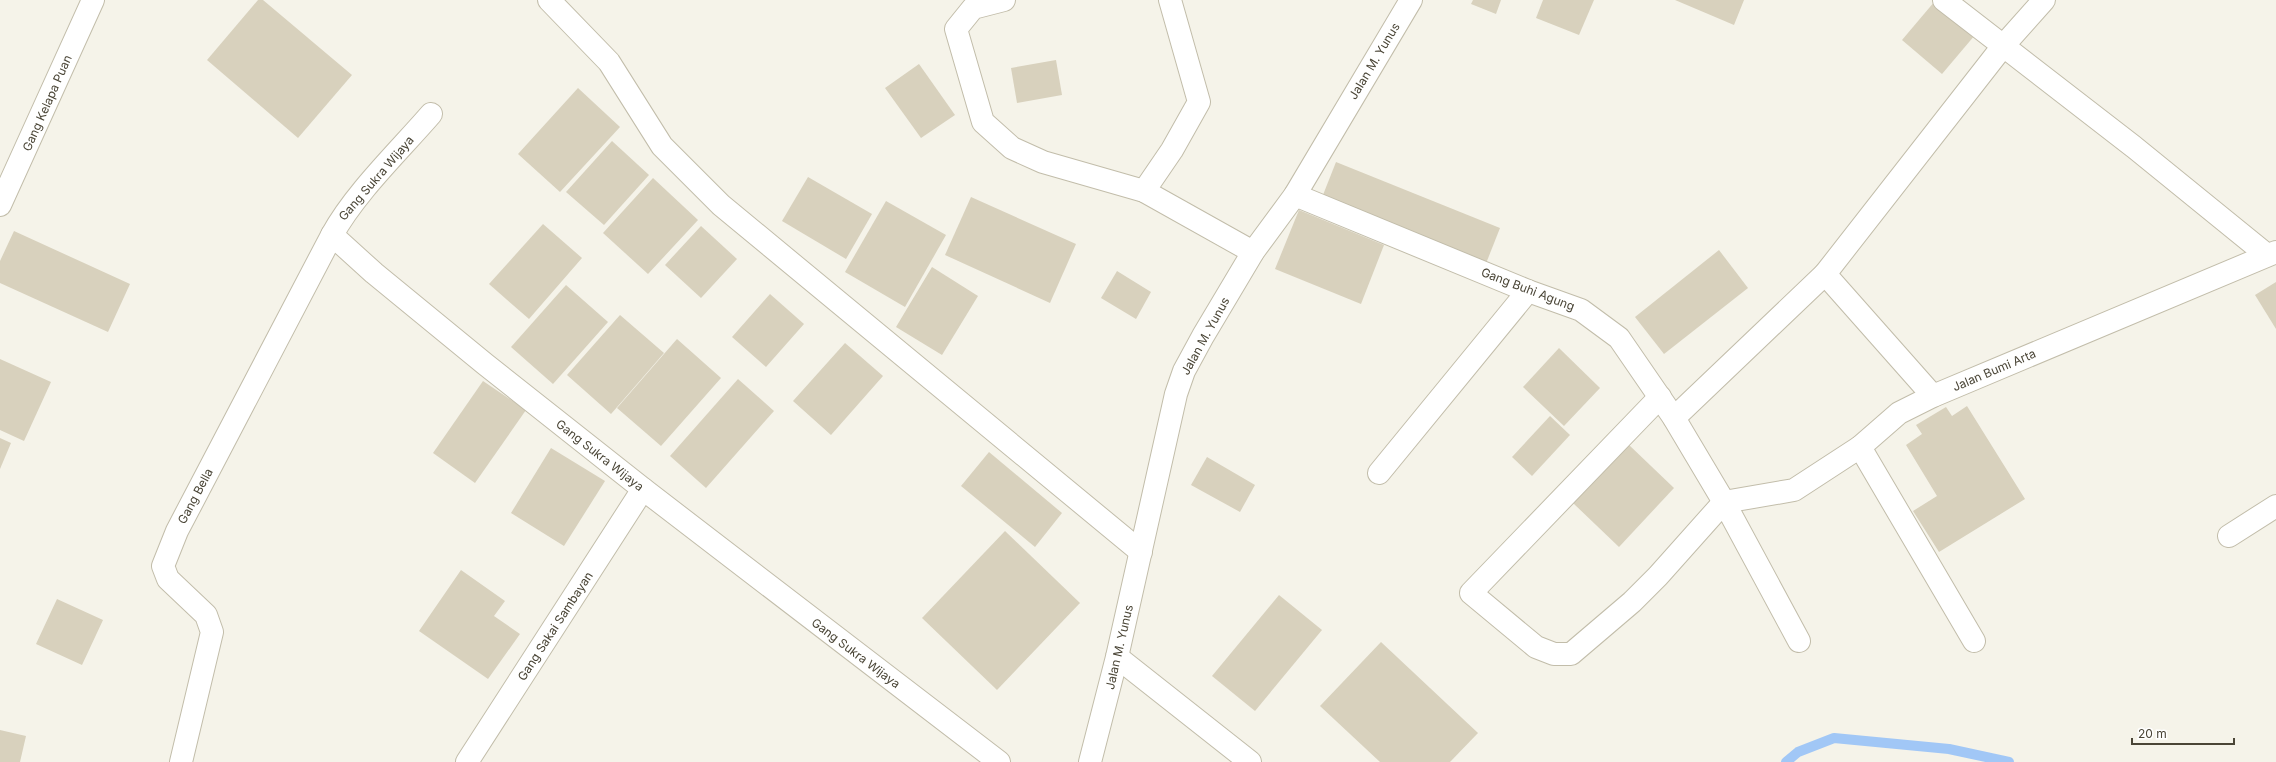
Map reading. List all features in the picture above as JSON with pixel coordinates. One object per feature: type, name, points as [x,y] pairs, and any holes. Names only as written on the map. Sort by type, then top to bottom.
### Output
[{"type":"street","name":"Gang Kelapa Puan","points":[[0,205],[93,0]]},
{"type":"street","points":[[1004,0],[973,8],[956,29],[984,122],[1012,148],[1043,162],[1144,191],[1253,252]]},
{"type":"street","points":[[1144,191],[1172,150],[1199,102],[1170,0]]},
{"type":"street","name":"Jalan M. Yunus","points":[[1090,762],[1117,657],[1176,394],[1184,371],[1203,336],[1243,272],[1253,252],[1295,195],[1411,0]]},
{"type":"street","points":[[1944,0],[2271,253]]},
{"type":"street","points":[[1674,418],[1825,274],[2003,46],[2044,0]]},
{"type":"street","points":[[554,1],[609,62],[662,146],[721,205],[1140,552]]},
{"type":"street","name":"Gang Sukra Wijaya","points":[[431,114],[353,203],[338,222],[332,235],[374,273],[478,359],[643,489],[999,762]]},
{"type":"street","name":"Gang Buhi Agung","points":[[1295,195],[1528,291],[1581,310],[1619,338],[1674,418],[1724,502],[1799,642]]},
{"type":"street","name":"Gang Bella","points":[[181,762],[212,632],[206,615],[168,579],[163,566],[177,531],[332,235]]},
{"type":"street","name":"Jalan Bumi Arta","points":[[1724,502],[1794,490],[1860,448],[1899,413],[1932,396],[2271,253]]},
{"type":"street","points":[[1825,274],[1932,396]]},
{"type":"street","points":[[1379,472],[1528,291]]},
{"type":"street","points":[[1660,397],[1470,594],[1536,646],[1554,654],[1571,654],[1653,581],[1724,502]]},
{"type":"street","points":[[1860,448],[1974,641]]},
{"type":"street","name":"Gang Sakai Sambayan","points":[[467,762],[643,489]]},
{"type":"street","points":[[2229,536],[2276,506]]},
{"type":"street","points":[[1117,657],[1250,762]]},
{"type":"building","points":[[258,0],[263,0],[352,75],[298,138],[207,60]]},
{"type":"building","points":[[1473,0],[1501,0],[1496,14],[1471,4]]},
{"type":"building","points":[[1543,0],[1594,0],[1579,35],[1536,18]]},
{"type":"building","points":[[1675,0],[1744,0],[1734,25]]},
{"type":"building","points":[[1935,1],[1975,35],[1942,74],[1902,40]]},
{"type":"building","points":[[1056,60],[1062,95],[1017,103],[1011,68]]},
{"type":"building","points":[[919,64],[955,115],[921,138],[885,88]]},
{"type":"building","points":[[578,88],[620,127],[560,192],[518,154]]},
{"type":"building","points":[[612,141],[649,175],[604,225],[566,192]]},
{"type":"building","points":[[1336,162],[1500,228],[1485,266],[1321,200]]},
{"type":"building","points":[[808,177],[872,214],[846,259],[782,221]]},
{"type":"building","points":[[653,178],[698,220],[648,274],[603,233]]},
{"type":"building","points":[[971,197],[1076,244],[1050,303],[945,255]]},
{"type":"building","points":[[886,201],[946,235],[905,307],[845,272]]},
{"type":"building","points":[[1299,210],[1384,245],[1361,304],[1275,269]]},
{"type":"building","points":[[543,224],[582,258],[529,319],[489,284]]},
{"type":"building","points":[[701,226],[737,259],[701,298],[665,265]]},
{"type":"building","points":[[14,231],[130,284],[108,332],[0,283],[0,261]]},
{"type":"building","points":[[1719,250],[1748,288],[1664,354],[1635,317]]},
{"type":"building","points":[[932,267],[978,296],[942,355],[896,327]]},
{"type":"building","points":[[1117,271],[1151,292],[1136,319],[1101,298]]},
{"type":"building","points":[[2276,282],[2276,329],[2255,295]]},
{"type":"building","points":[[566,285],[608,322],[553,384],[511,347]]},
{"type":"building","points":[[770,294],[804,324],[766,367],[732,337]]},
{"type":"building","points":[[620,315],[664,353],[611,414],[567,375]]},
{"type":"building","points":[[677,339],[721,378],[661,446],[617,408]]},
{"type":"building","points":[[845,343],[883,376],[831,435],[793,401]]},
{"type":"building","points":[[1559,348],[1600,388],[1564,426],[1523,387]]},
{"type":"building","points":[[0,359],[51,382],[24,441],[0,430]]},
{"type":"building","points":[[738,379],[774,411],[706,488],[670,456]]},
{"type":"building","points":[[483,381],[526,410],[475,483],[433,453]]},
{"type":"building","points":[[1967,406],[2025,499],[1939,552],[1913,511],[1937,496],[1906,445],[1922,434],[1916,425],[1946,407],[1952,416]]},
{"type":"building","points":[[1550,416],[1570,435],[1532,476],[1512,457]]},
{"type":"building","points":[[0,438],[11,443],[0,469]]},
{"type":"building","points":[[1628,444],[1674,488],[1619,547],[1573,503]]},
{"type":"building","points":[[551,448],[605,481],[564,546],[511,513]]},
{"type":"building","points":[[989,452],[1062,513],[1035,547],[961,486]]},
{"type":"building","points":[[1207,457],[1255,485],[1240,512],[1191,485]]},
{"type":"building","points":[[1005,531],[1080,603],[997,690],[922,618]]},
{"type":"building","points":[[461,570],[505,601],[494,616],[520,634],[488,679],[419,631]]},
{"type":"building","points":[[1279,595],[1322,630],[1255,711],[1212,676]]},
{"type":"building","points":[[57,599],[103,620],[82,665],[36,644]]},
{"type":"building","points":[[1381,642],[1478,733],[1450,762],[1380,762],[1320,706]]},
{"type":"building","points":[[0,730],[26,736],[20,762],[0,762]]},
{"type":"waterway","points":[[1786,762],[1798,752],[1834,738],[1949,749],[2009,762]]}]
